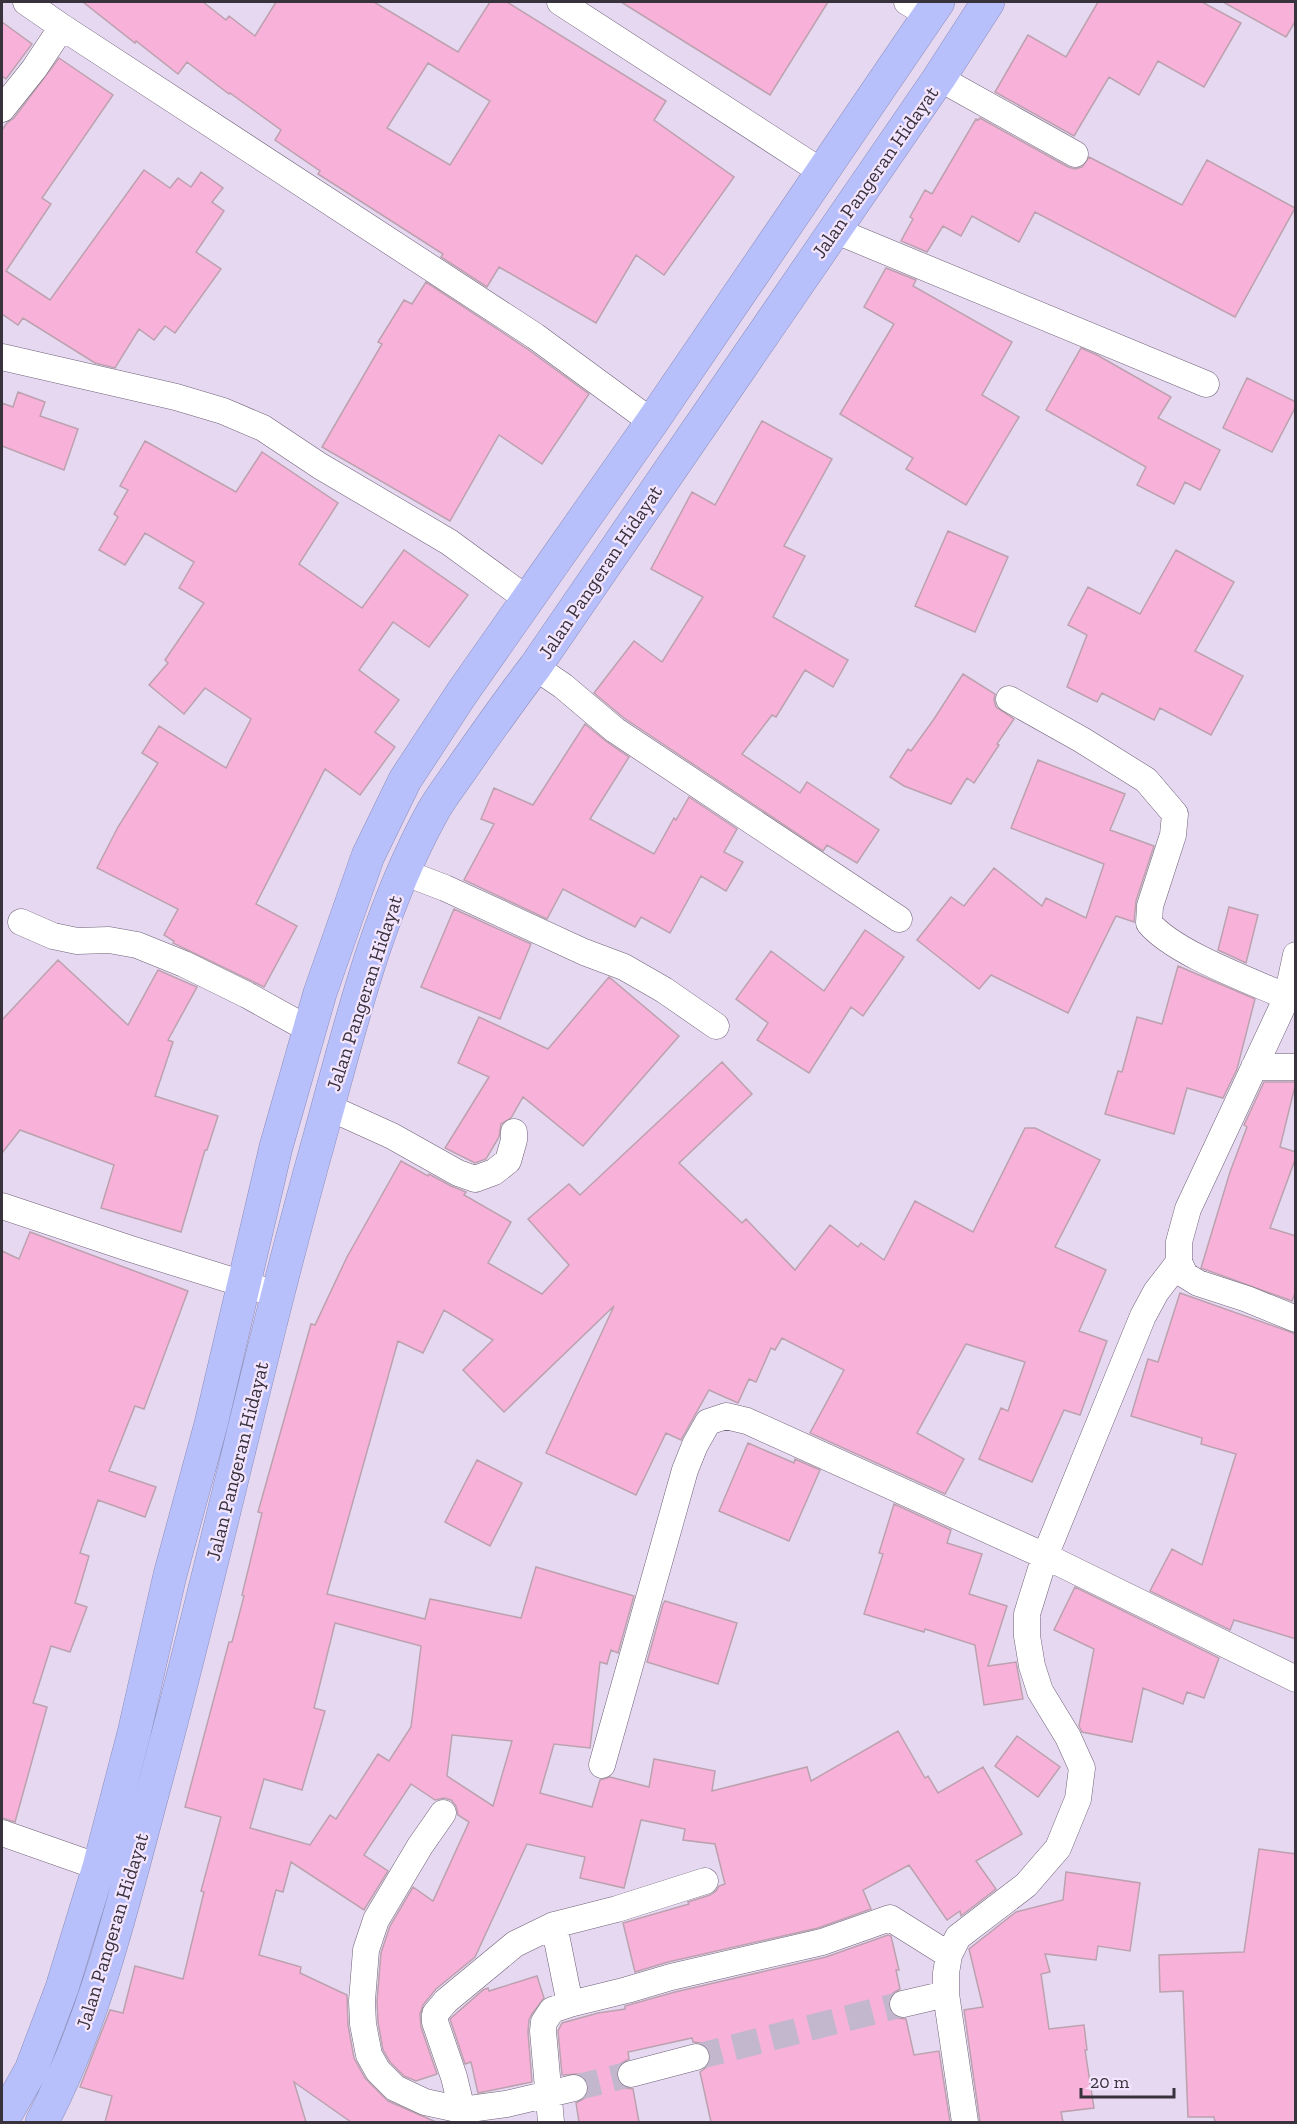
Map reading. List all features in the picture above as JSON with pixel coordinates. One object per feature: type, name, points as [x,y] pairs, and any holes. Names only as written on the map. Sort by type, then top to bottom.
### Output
[{"type":"highway","name":"Jalan Pangeran Hidayat","points":[[42,2122],[58,2092],[96,1995],[176,1706],[349,1027],[380,932],[403,872],[433,812],[489,728],[535,667],[939,78],[988,2]]},
{"type":"highway","name":"Jalan Pangeran Hidayat","points":[[2,2121],[31,2070],[62,1988],[99,1867],[134,1733],[170,1575],[211,1424],[276,1147],[320,993],[368,856],[405,780],[526,599],[652,422],[822,172],[925,6]]},
{"type":"highway","points":[[652,422],[685,447]]},
{"type":"street","points":[[26,2],[535,336],[652,422]]},
{"type":"street","points":[[560,2],[822,172]]},
{"type":"street","points":[[2,109],[34,69],[62,27]]},
{"type":"street","points":[[939,78],[1076,154]]},
{"type":"street","points":[[834,230],[1206,384]]},
{"type":"street","points":[[2,357],[176,397],[223,411],[263,428],[320,466],[448,542],[526,599]]},
{"type":"street","points":[[535,667],[563,686],[615,730],[898,919]]},
{"type":"street","points":[[1009,699],[1082,740],[1146,780],[1174,814],[1173,835],[1150,906],[1149,923],[1159,935],[1287,997]]},
{"type":"street","points":[[403,872],[445,888],[584,952],[624,967],[664,990],[716,1026]]},
{"type":"street","points":[[21,922],[53,936],[76,940],[109,940],[137,945],[226,985],[310,1030]]},
{"type":"street","points":[[1296,955],[1287,997],[1188,1209],[1179,1242],[1179,1262],[1185,1275],[1198,1283],[1247,1299],[1296,1319]]},
{"type":"street","points":[[1254,1067],[1296,1067]]},
{"type":"street","points":[[328,1107],[392,1136],[458,1173],[475,1179],[494,1172],[508,1161],[514,1132]]},
{"type":"street","points":[[2,1206],[279,1295]]},
{"type":"street","points":[[965,2122],[946,1994],[945,1973],[949,1955],[958,1937],[1026,1885],[1058,1848],[1078,1800],[1082,1768],[1068,1737],[1040,1691],[1032,1666],[1027,1636],[1028,1614],[1045,1556],[1143,1316],[1156,1292],[1179,1262]]},
{"type":"street","points":[[602,1765],[685,1470],[708,1422],[726,1416],[747,1421],[1045,1556],[1296,1679]]},
{"type":"street","points":[[443,1813],[420,1846],[376,1920],[366,1950],[362,2001],[363,2024],[369,2055],[378,2071],[395,2088],[425,2102],[462,2110],[506,2104],[574,2088]]},
{"type":"street","points":[[2,1833],[99,1867]]},
{"type":"street","points":[[462,2110],[454,2077],[436,2031],[435,2014],[446,2001],[515,1944],[554,1925],[617,1909],[705,1881]]},
{"type":"street","points":[[551,2122],[544,2022],[552,2010],[671,1977],[822,1942],[890,1918],[949,1955]]},
{"type":"street","points":[[554,1925],[570,2004]]},
{"type":"street","points":[[903,2004],[946,1994]]},
{"type":"street","points":[[631,2074],[696,2057]]},
{"type":"building","points":[[83,2],[203,2],[226,20],[229,16],[255,36],[276,2],[374,2],[458,52],[490,2],[507,2],[666,101],[654,120],[734,177],[664,275],[636,255],[596,323],[499,267],[487,287],[441,257],[443,254],[318,174],[320,171],[275,140],[281,130],[187,62],[178,74],[136,41],[135,43]],"holes":[[[428,63],[490,101],[450,165],[387,128]]]},
{"type":"building","points":[[621,2],[828,2],[770,95]]},
{"type":"building","points":[[1098,2],[1202,2],[1241,23],[1204,87],[1158,61],[1139,95],[1109,77],[1074,136],[995,92],[1028,35],[1066,57]]},
{"type":"building","points":[[1223,2],[1296,2],[1296,20],[1286,37]]},
{"type":"building","points":[[2,22],[32,44],[6,79],[2,76]]},
{"type":"building","points":[[59,58],[113,95],[42,198],[51,204],[6,271],[50,300],[144,170],[170,188],[178,178],[191,187],[201,172],[223,188],[212,202],[224,211],[196,252],[221,269],[175,333],[165,326],[154,340],[139,329],[115,368],[95,363],[23,318],[18,325],[2,314],[2,130],[14,118]]},
{"type":"building","points":[[980,118],[1068,167],[1075,169],[1082,167],[1089,157],[1182,205],[1207,160],[1295,208],[1235,317],[1035,212],[1019,242],[972,216],[961,236],[943,226],[927,252],[901,241],[913,219],[910,217],[925,190],[932,194],[976,119]]},
{"type":"building","points":[[886,268],[916,280],[913,286],[1012,342],[982,395],[1019,417],[966,505],[906,469],[913,458],[840,414],[894,324],[864,307]]},
{"type":"building","points":[[426,282],[526,348],[589,394],[542,464],[499,435],[450,521],[322,447],[382,344],[378,342],[404,300],[412,304]]},
{"type":"building","points":[[1081,348],[1171,397],[1158,418],[1220,450],[1200,490],[1185,482],[1174,504],[1137,485],[1146,467],[1046,410]]},
{"type":"building","points":[[1247,378],[1296,402],[1272,452],[1223,428]]},
{"type":"building","points":[[18,392],[45,402],[40,416],[78,429],[64,470],[2,446],[2,403],[13,407]]},
{"type":"building","points":[[762,421],[832,459],[784,546],[805,556],[773,617],[848,660],[833,687],[805,670],[776,717],[772,715],[742,754],[800,793],[807,782],[879,830],[857,863],[827,845],[823,851],[624,718],[594,693],[634,641],[662,662],[703,597],[651,569],[692,492],[715,505]]},
{"type":"building","points":[[145,441],[236,492],[262,452],[338,503],[299,564],[362,608],[404,550],[468,595],[429,647],[393,622],[359,670],[399,700],[375,732],[395,747],[360,795],[325,769],[256,904],[297,926],[264,987],[173,943],[174,941],[164,935],[178,909],[97,868],[118,827],[158,763],[142,753],[159,726],[226,768],[251,719],[205,688],[184,714],[149,685],[168,663],[165,660],[204,603],[179,588],[194,562],[145,533],[125,565],[99,550],[118,517],[114,514],[128,490],[120,486]]},
{"type":"building","points":[[948,531],[1008,557],[975,632],[915,606]]},
{"type":"building","points":[[1176,550],[1234,582],[1195,651],[1243,676],[1211,735],[1160,708],[1154,720],[1102,693],[1097,702],[1067,687],[1087,635],[1068,625],[1088,587],[1140,614]]},
{"type":"building","points":[[963,674],[995,694],[996,707],[1014,719],[974,783],[967,778],[951,804],[904,786],[890,777],[908,749],[911,751],[934,719]]},
{"type":"building","points":[[585,724],[629,757],[590,819],[654,854],[689,797],[737,829],[724,852],[743,862],[726,891],[701,876],[670,933],[641,917],[635,927],[563,889],[547,919],[464,880],[494,824],[481,819],[494,788],[533,805]]},
{"type":"building","points":[[1038,760],[1125,794],[1110,830],[1154,846],[1136,901],[1134,922],[1116,916],[1068,1013],[991,975],[979,989],[917,940],[951,897],[964,906],[994,868],[1042,906],[1046,898],[1086,918],[1104,864],[1011,828]]},
{"type":"building","points":[[1229,907],[1258,915],[1246,963],[1218,950]]},
{"type":"building","points":[[454,909],[531,944],[500,1019],[421,987]]},
{"type":"building","points":[[865,930],[904,957],[863,1016],[851,1007],[809,1073],[757,1040],[768,1023],[736,999],[771,951],[824,991]]},
{"type":"building","points":[[58,960],[128,1025],[158,970],[197,987],[168,1040],[173,1042],[155,1096],[218,1116],[207,1150],[205,1150],[181,1232],[101,1208],[114,1165],[20,1130],[2,1153],[2,1020]]},
{"type":"building","points":[[1178,966],[1255,999],[1237,1069],[1223,1098],[1187,1088],[1174,1134],[1105,1114],[1118,1071],[1122,1072],[1137,1017],[1162,1024]]},
{"type":"building","points":[[609,977],[679,1036],[583,1146],[523,1097],[511,1118],[501,1124],[499,1137],[486,1159],[475,1163],[445,1148],[489,1077],[458,1063],[479,1017],[548,1049]]},
{"type":"building","points":[[722,1062],[752,1094],[679,1163],[742,1223],[746,1219],[795,1270],[830,1225],[858,1247],[861,1243],[884,1260],[915,1201],[973,1232],[1025,1128],[1035,1128],[1100,1160],[1055,1247],[1106,1270],[1079,1331],[1107,1341],[1080,1415],[1064,1410],[1032,1482],[979,1459],[1001,1408],[1008,1411],[1025,1362],[966,1344],[917,1433],[964,1459],[945,1494],[810,1433],[844,1370],[782,1338],[775,1350],[771,1348],[756,1382],[749,1379],[738,1403],[709,1390],[681,1440],[666,1433],[636,1495],[546,1453],[614,1306],[504,1412],[463,1370],[493,1340],[444,1310],[423,1353],[398,1341],[327,1594],[425,1619],[430,1599],[521,1618],[536,1567],[634,1596],[618,1653],[611,1650],[607,1664],[600,1662],[590,1748],[554,1744],[540,1793],[592,1807],[600,1780],[610,1777],[649,1787],[654,1759],[715,1771],[712,1791],[807,1767],[811,1781],[898,1731],[925,1778],[928,1776],[938,1793],[983,1767],[1022,1834],[976,1861],[996,1889],[961,1916],[960,1911],[947,1920],[909,1865],[863,1890],[871,1909],[818,1928],[668,1962],[635,1972],[623,1923],[689,1904],[688,1902],[710,1895],[719,1886],[725,1884],[715,1844],[683,1840],[685,1829],[641,1820],[624,1888],[580,1878],[585,1857],[527,1844],[475,1957],[436,1989],[423,2005],[420,2014],[421,2027],[437,2074],[416,2081],[404,2076],[390,2062],[383,2050],[377,2001],[381,1953],[390,1926],[413,1887],[433,1901],[469,1822],[458,1815],[456,1806],[451,1800],[444,1798],[435,1800],[411,1784],[364,1855],[388,1871],[364,1910],[291,1862],[283,1892],[276,1890],[259,1955],[301,1967],[300,1973],[347,1995],[348,2025],[354,2058],[365,2078],[388,2101],[436,2122],[351,2122],[294,2082],[306,2122],[105,2122],[112,2096],[80,2087],[110,2010],[123,2013],[135,1966],[183,1979],[204,1892],[201,1891],[221,1817],[185,1807],[229,1642],[232,1642],[244,1596],[242,1595],[262,1513],[258,1512],[311,1324],[315,1325],[347,1257],[401,1161],[428,1176],[429,1174],[466,1192],[464,1195],[511,1222],[488,1263],[542,1294],[569,1265],[528,1219],[569,1184],[580,1195]],"holes":[[[335,1623],[421,1646],[411,1727],[389,1761],[378,1754],[336,1819],[330,1815],[310,1845],[250,1828],[264,1779],[302,1790],[325,1711],[314,1708]],[[452,1735],[512,1741],[493,1806],[447,1776]]]},
{"type":"building","points":[[1264,1082],[1296,1082],[1280,1147],[1296,1152],[1296,1157],[1270,1228],[1296,1236],[1296,1290],[1292,1301],[1201,1268],[1230,1172],[1247,1127],[1244,1125]]},
{"type":"building","points":[[30,1232],[188,1291],[144,1409],[135,1406],[109,1471],[156,1487],[145,1517],[98,1500],[80,1553],[89,1556],[75,1603],[87,1607],[70,1652],[51,1646],[33,1703],[47,1707],[15,1822],[2,1818],[2,1251],[19,1259]]},
{"type":"building","points":[[1180,1293],[1296,1334],[1296,1639],[1234,1620],[1230,1630],[1150,1591],[1172,1549],[1202,1565],[1236,1454],[1201,1444],[1202,1438],[1131,1416],[1148,1359],[1158,1362]]},
{"type":"building","points":[[748,1443],[794,1463],[795,1459],[820,1470],[789,1541],[719,1511]]},
{"type":"building","points":[[477,1460],[522,1483],[490,1546],[445,1522]]},
{"type":"building","points":[[894,1504],[951,1530],[947,1543],[982,1554],[969,1594],[1007,1606],[988,1666],[1016,1662],[1023,1699],[984,1705],[975,1645],[925,1629],[924,1632],[864,1614],[883,1554],[879,1553]]},
{"type":"building","points":[[1075,1587],[1219,1658],[1204,1698],[1187,1692],[1183,1704],[1143,1688],[1132,1742],[1082,1732],[1079,1726],[1094,1649],[1054,1630]]},
{"type":"building","points":[[665,1601],[737,1623],[718,1684],[647,1662]]},
{"type":"building","points":[[1017,1736],[1060,1767],[1038,1797],[995,1766]]},
{"type":"building","points":[[1259,1849],[1296,1854],[1296,2122],[1215,2122],[1214,2117],[1188,2117],[1183,1991],[1160,1992],[1159,1955],[1244,1952]]},
{"type":"building","points":[[1066,1872],[1140,1883],[1130,1951],[1098,1946],[1096,1960],[1045,1954],[1050,1972],[1041,1974],[1049,2029],[1084,2025],[1087,2050],[1085,2050],[1094,2108],[1061,2112],[1063,2122],[980,2122],[964,2010],[983,2007],[969,1949],[1016,1912],[1063,1900]]},
{"type":"building","points":[[888,1935],[891,1936],[899,1970],[896,1970],[900,1989],[889,1999],[889,2008],[892,2015],[906,2019],[914,2055],[939,2051],[950,2122],[711,2122],[700,2072],[707,2067],[711,2054],[706,2046],[693,2042],[692,2038],[628,2052],[629,2059],[620,2064],[616,2071],[617,2078],[621,2085],[633,2089],[639,2122],[579,2122],[576,2103],[585,2098],[589,2085],[579,2074],[562,2075],[558,2031],[562,2023],[598,2013],[625,2009],[625,2006],[675,1992],[826,1957]]},
{"type":"building","points":[[537,1976],[544,1998],[529,2020],[532,2082],[478,2093],[471,2062],[465,2064],[450,2019],[483,1990],[488,1988],[489,1991]]},
{"type":"tunnel","points":[[696,2057],[903,2004]]},
{"type":"tunnel","points":[[574,2088],[631,2074]]}]
